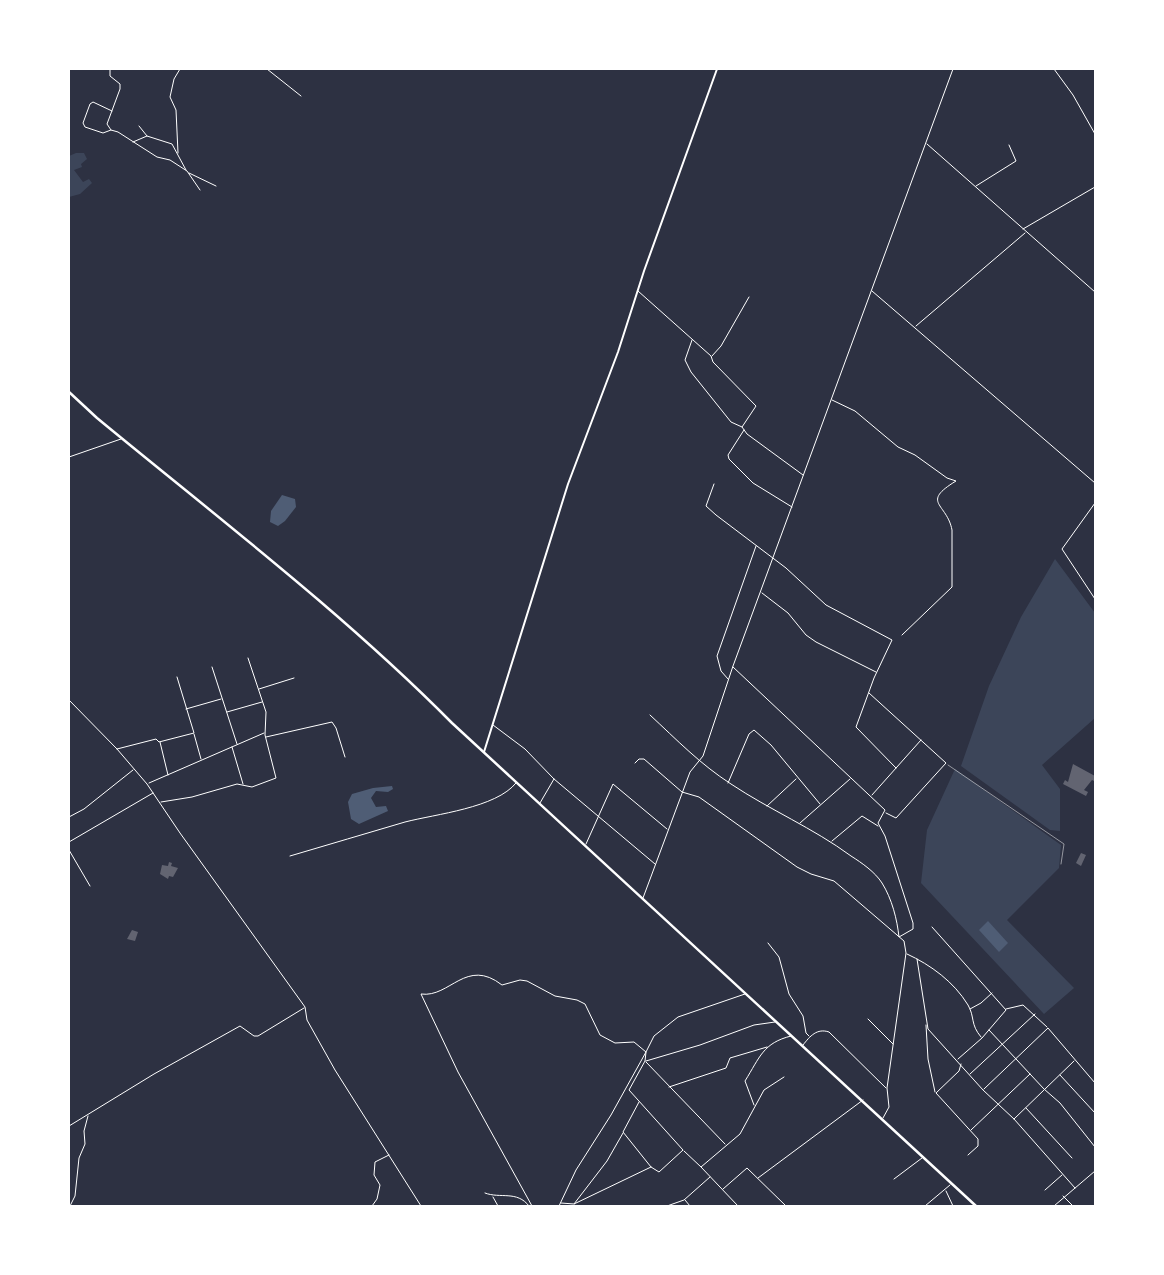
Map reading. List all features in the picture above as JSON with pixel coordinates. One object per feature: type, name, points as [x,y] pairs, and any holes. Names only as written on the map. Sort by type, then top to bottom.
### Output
[{"type":"highway","points":[[69,392],[416,686],[517,783],[976,1206]]},
{"type":"street","points":[[110,69],[110,76],[120,84],[107,124],[111,130],[162,160],[170,160],[216,186]]},
{"type":"street","points":[[178,153],[176,116],[170,97],[174,79],[180,69]]},
{"type":"street","points":[[267,69],[301,96]]},
{"type":"street","points":[[484,752],[568,484],[618,352],[717,69]]},
{"type":"street","points":[[642,899],[690,772],[697,761],[703,756],[733,666],[762,592],[803,475],[953,69]]},
{"type":"street","points":[[1054,69],[1073,95],[1095,134]]},
{"type":"street","points":[[111,130],[104,133],[85,128],[83,123],[90,104],[93,102],[112,111]]},
{"type":"street","points":[[139,126],[147,136],[172,144],[200,190]]},
{"type":"street","points":[[133,142],[147,136]]},
{"type":"street","points":[[926,144],[1095,292]]},
{"type":"street","points":[[974,187],[1016,161],[1008,146]]},
{"type":"street","points":[[1022,230],[1095,187]]},
{"type":"street","points":[[915,327],[1026,233]]},
{"type":"street","points":[[638,291],[711,356],[713,362],[756,406],[728,455],[729,458],[753,483],[792,506]]},
{"type":"street","points":[[871,291],[1095,483]]},
{"type":"street","points":[[711,356],[722,346],[749,297]]},
{"type":"street","points":[[692,339],[685,360],[691,372],[731,422],[743,428],[760,445],[803,475]]},
{"type":"street","points":[[831,400],[855,411],[898,447],[915,455],[944,476],[956,481],[944,488],[938,496],[938,502],[950,522],[952,530],[952,587],[902,635]]},
{"type":"street","points":[[69,457],[122,438]]},
{"type":"street","points":[[714,484],[706,506],[773,558],[826,605],[892,640],[877,672],[856,727],[896,768]]},
{"type":"street","points":[[1095,503],[1062,549],[1095,599]]},
{"type":"street","points":[[728,680],[721,671],[717,656],[756,545]]},
{"type":"street","points":[[762,592],[788,613],[806,635],[816,642],[877,672]]},
{"type":"street","points":[[160,802],[192,797],[237,784],[252,787],[276,777],[264,732],[266,715],[248,658]]},
{"type":"street","points":[[733,666],[851,779],[872,796],[885,812],[896,818],[946,763],[922,739],[869,693]]},
{"type":"street","points":[[212,667],[237,744]]},
{"type":"street","points":[[177,677],[201,759]]},
{"type":"street","points":[[259,689],[294,678]]},
{"type":"street","points":[[186,709],[221,699]]},
{"type":"street","points":[[69,700],[117,749],[147,784],[305,1007],[307,1020],[334,1070],[422,1206]]},
{"type":"street","points":[[227,712],[262,702]]},
{"type":"street","points":[[650,715],[697,761],[766,806],[832,841],[862,863],[882,884],[898,921],[900,937]]},
{"type":"street","points":[[266,738],[332,722],[344,757]]},
{"type":"street","points":[[492,725],[525,749],[554,778],[655,865]]},
{"type":"street","points":[[728,782],[749,734],[754,730],[771,746],[820,804]]},
{"type":"street","points":[[147,784],[264,732]]},
{"type":"street","points":[[159,742],[194,733]]},
{"type":"street","points":[[117,749],[149,739],[156,739],[159,742],[168,776]]},
{"type":"street","points":[[872,796],[922,739]]},
{"type":"street","points":[[232,746],[244,785]]},
{"type":"street","points":[[634,763],[639,759],[644,759],[682,792],[699,797],[804,870],[834,881],[904,941],[906,954],[887,1088],[889,1107],[882,1119]]},
{"type":"street","points":[[69,817],[84,809],[134,770]]},
{"type":"street","points":[[540,803],[554,778]]},
{"type":"street","points":[[766,806],[797,778]]},
{"type":"street","points":[[800,823],[851,779]]},
{"type":"street","points":[[290,856],[405,822],[468,807],[509,792],[517,783]]},
{"type":"street","points":[[586,846],[613,784],[667,829]]},
{"type":"street","points":[[69,842],[153,793]]},
{"type":"street","points":[[878,826],[885,812]]},
{"type":"street","points":[[832,841],[862,816],[870,818],[878,826],[885,836],[913,923],[913,929],[900,937]]},
{"type":"street","points":[[69,850],[90,886]]},
{"type":"street","points":[[932,928],[1006,1009]]},
{"type":"street","points":[[768,943],[779,957],[789,994],[803,1016],[806,1033],[809,1036]]},
{"type":"street","points":[[906,954],[931,966],[947,981],[970,1010],[974,1029],[982,1038]]},
{"type":"street","points":[[917,959],[921,975],[928,1059],[936,1093],[970,1130],[979,1143],[968,1155]]},
{"type":"street","points":[[532,1206],[458,1072],[421,994],[432,994],[454,981],[471,975],[496,979],[502,985],[520,980],[527,981],[555,996],[571,998],[585,1004],[600,1036],[622,1045],[629,1041],[634,1042],[646,1052]]},
{"type":"street","points":[[970,1010],[981,1003],[992,992]]},
{"type":"street","points":[[559,1206],[576,1170],[611,1115],[654,1036],[678,1017],[746,994]]},
{"type":"street","points":[[1006,1009],[1023,1005],[1036,1014],[1095,1083]]},
{"type":"street","points":[[69,1126],[154,1074],[240,1026],[254,1036],[258,1036],[305,1007]]},
{"type":"street","points":[[957,1059],[982,1038],[1006,1012],[1006,1009]]},
{"type":"street","points":[[970,1074],[1036,1014]]},
{"type":"street","points":[[868,1019],[893,1045]]},
{"type":"street","points":[[645,1061],[700,1045],[754,1025],[776,1022]]},
{"type":"street","points":[[926,1024],[983,1090],[1014,1119],[1075,1188]]},
{"type":"street","points":[[983,1090],[1017,1060],[1048,1028]]},
{"type":"street","points":[[803,1045],[809,1036],[822,1030],[830,1032],[887,1088]]},
{"type":"street","points":[[989,1030],[1044,1090],[1054,1097],[1095,1147]]},
{"type":"street","points":[[754,1105],[745,1081],[767,1047],[775,1040],[792,1035]]},
{"type":"street","points":[[669,1087],[718,1072],[726,1068],[728,1059],[767,1047]]},
{"type":"street","points":[[646,1052],[645,1061],[629,1090],[683,1150],[738,1206]]},
{"type":"street","points":[[645,1061],[725,1144]]},
{"type":"street","points":[[1014,1119],[1075,1061]]},
{"type":"street","points":[[936,1093],[959,1071],[961,1064]]},
{"type":"street","points":[[970,1130],[1030,1074]]},
{"type":"street","points":[[1060,1074],[1095,1113]]},
{"type":"street","points":[[700,1167],[725,1144],[740,1134],[754,1105],[769,1085],[784,1077]]},
{"type":"street","points":[[758,1178],[863,1100]]},
{"type":"street","points":[[574,1204],[607,1161],[639,1102]]},
{"type":"street","points":[[1025,1107],[1072,1158]]},
{"type":"street","points":[[70,1206],[75,1196],[79,1158],[85,1144],[84,1131],[89,1114]]},
{"type":"street","points":[[623,1132],[656,1171],[661,1171],[683,1150]]},
{"type":"street","points":[[372,1206],[377,1199],[380,1185],[374,1175],[374,1162],[390,1155]]},
{"type":"street","points":[[894,1179],[922,1157]]},
{"type":"street","points":[[560,1203],[574,1204],[651,1167]]},
{"type":"street","points":[[723,1189],[747,1168],[786,1206]]},
{"type":"street","points":[[1054,1206],[1095,1171]]},
{"type":"street","points":[[1045,1190],[1062,1174]]},
{"type":"street","points":[[667,1206],[684,1200],[710,1176]]},
{"type":"street","points":[[924,1206],[945,1191],[951,1184]]},
{"type":"street","points":[[945,1191],[954,1206]]},
{"type":"street","points":[[485,1193],[493,1196],[516,1196],[529,1206]]},
{"type":"street","points":[[493,1196],[498,1206]]},
{"type":"street","points":[[1064,1196],[1073,1206]]},
{"type":"street","points":[[684,1200],[690,1206]]},
{"type":"path","points":[[946,763],[1064,844],[1061,864]]},
{"type":"shaded area","points":[[76,153],[84,153],[87,159],[81,164],[82,167],[74,170],[83,182],[89,179],[92,183],[80,194],[69,197],[69,156]]},
{"type":"shaded area","points":[[282,495],[295,499],[296,507],[285,521],[278,526],[270,522],[271,511]]},
{"type":"shaded area","points":[[1055,559],[1095,613],[1095,718],[1042,765],[1060,789],[1060,831],[1050,830],[961,766],[989,686],[1021,617]]},
{"type":"shaded area","points":[[955,769],[1061,845],[1059,868],[1007,920],[1074,988],[1044,1014],[921,883],[927,830]]},
{"type":"shaded area","points":[[392,786],[393,789],[388,792],[376,791],[371,798],[376,807],[386,806],[388,811],[359,824],[351,819],[348,802],[352,794],[373,788]]},
{"type":"shaded area","points":[[988,921],[1008,943],[999,952],[979,930]]},
{"type":"building","points":[[1073,764],[1095,776],[1094,781],[1092,780],[1084,790],[1088,792],[1086,796],[1063,784],[1065,780],[1068,782]]},
{"type":"building","points":[[1081,853],[1086,855],[1081,866],[1076,863]]},
{"type":"building","points":[[169,862],[172,863],[171,866],[178,868],[173,877],[169,876],[168,879],[160,874],[162,865],[168,866]]},
{"type":"building","points":[[132,930],[138,932],[135,941],[127,939]]}]
